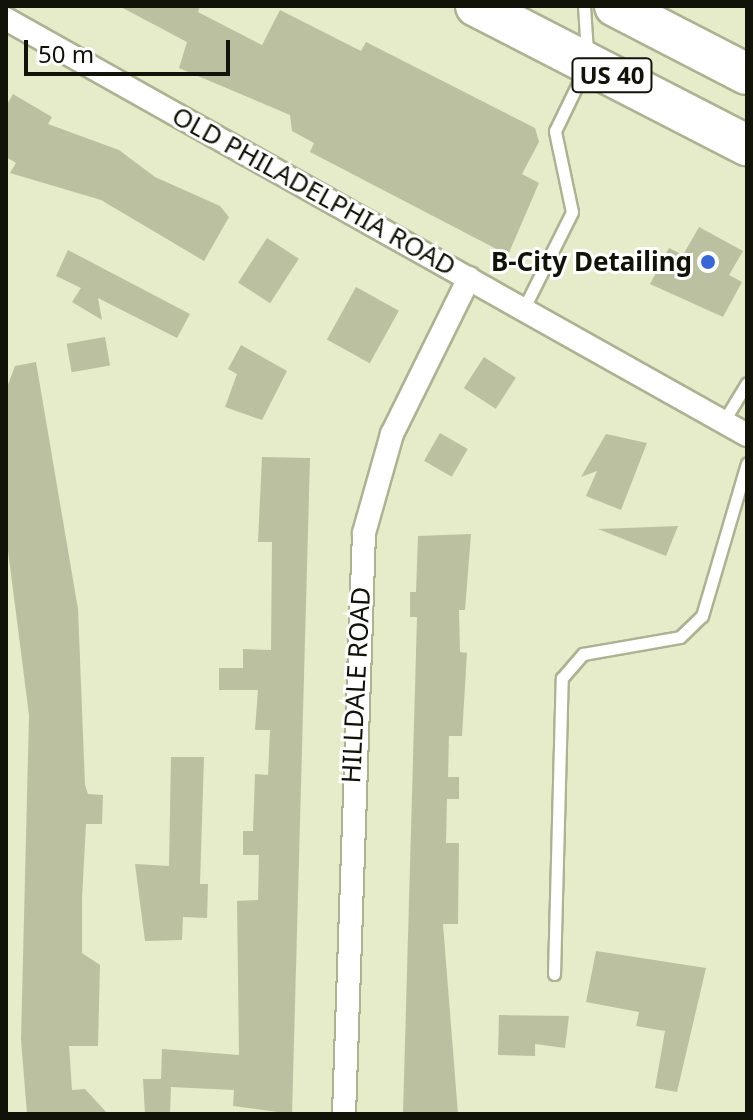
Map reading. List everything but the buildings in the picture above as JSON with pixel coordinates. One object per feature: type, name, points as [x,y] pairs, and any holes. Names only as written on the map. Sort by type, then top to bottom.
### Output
[{"type":"highway","name":"US 40","points":[[476,6],[747,145]]},
{"type":"highway","name":"US 40","points":[[615,6],[747,74]]},
{"type":"street","name":"OLD PHILADELPHIA ROAD","points":[[6,19],[725,419],[747,435]]},
{"type":"street","name":"HILLDALE ROAD","points":[[344,1114],[364,533],[392,434],[469,278]]},
{"type":"lane","points":[[524,308],[572,212],[555,131],[588,62],[584,6]]},
{"type":"lane","points":[[725,419],[747,383]]},
{"type":"lane","points":[[554,974],[562,678],[583,654],[680,637],[702,616],[747,463]]},
{"type":"place","name":"B-City Detailing","points":[[708,262]]}]
